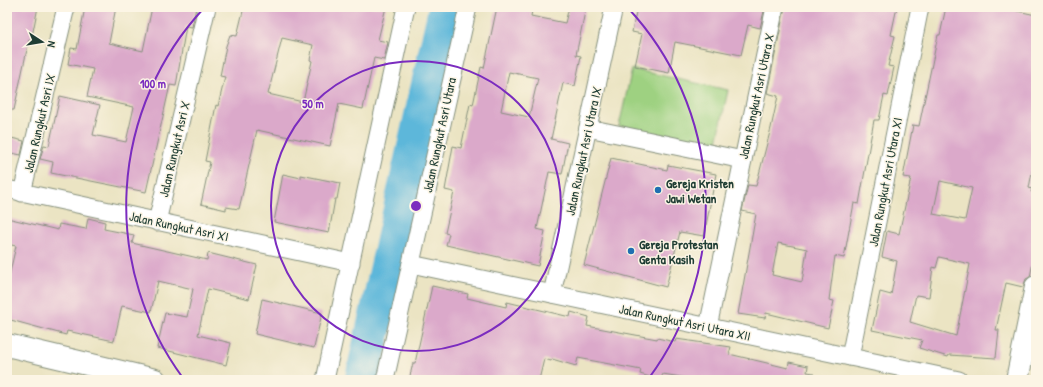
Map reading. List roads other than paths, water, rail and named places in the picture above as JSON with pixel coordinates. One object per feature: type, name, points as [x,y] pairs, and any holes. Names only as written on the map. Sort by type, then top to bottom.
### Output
[{"type":"street","name":"Jalan Rungkut Asri IX","points":[[15,191],[66,7]]},
{"type":"street","name":"Jalan Rungkut Asri X","points":[[157,222],[207,7]]},
{"type":"street","points":[[325,380],[406,7]]},
{"type":"street","name":"Jalan Rungkut Asri Utara","points":[[385,380],[468,7]]},
{"type":"street","name":"Jalan Rungkut Asri Utara IX","points":[[552,294],[614,7]]},
{"type":"street","name":"Jalan Rungkut Asri Utara X","points":[[708,327],[774,7]]},
{"type":"street","name":"Jalan Rungkut Asri Utara XI","points":[[850,357],[920,7]]},
{"type":"street","points":[[588,128],[743,160]]},
{"type":"street","name":"Jalan Rungkut Asri XI","points":[[15,191],[351,264]]},
{"type":"street","name":"Jalan Rungkut Asri Utara XII","points":[[411,264],[959,380]]},
{"type":"street","points":[[1017,380],[1036,287]]},
{"type":"street","points":[[7,345],[155,380]]},
{"type":"waterway","points":[[362,380],[446,7]]},
{"type":"place","name":"Gereja Kristen Jawi Wetan","points":[[658,190]]},
{"type":"place","name":"Gereja Protestan Genta Kasih","points":[[631,251]]}]
